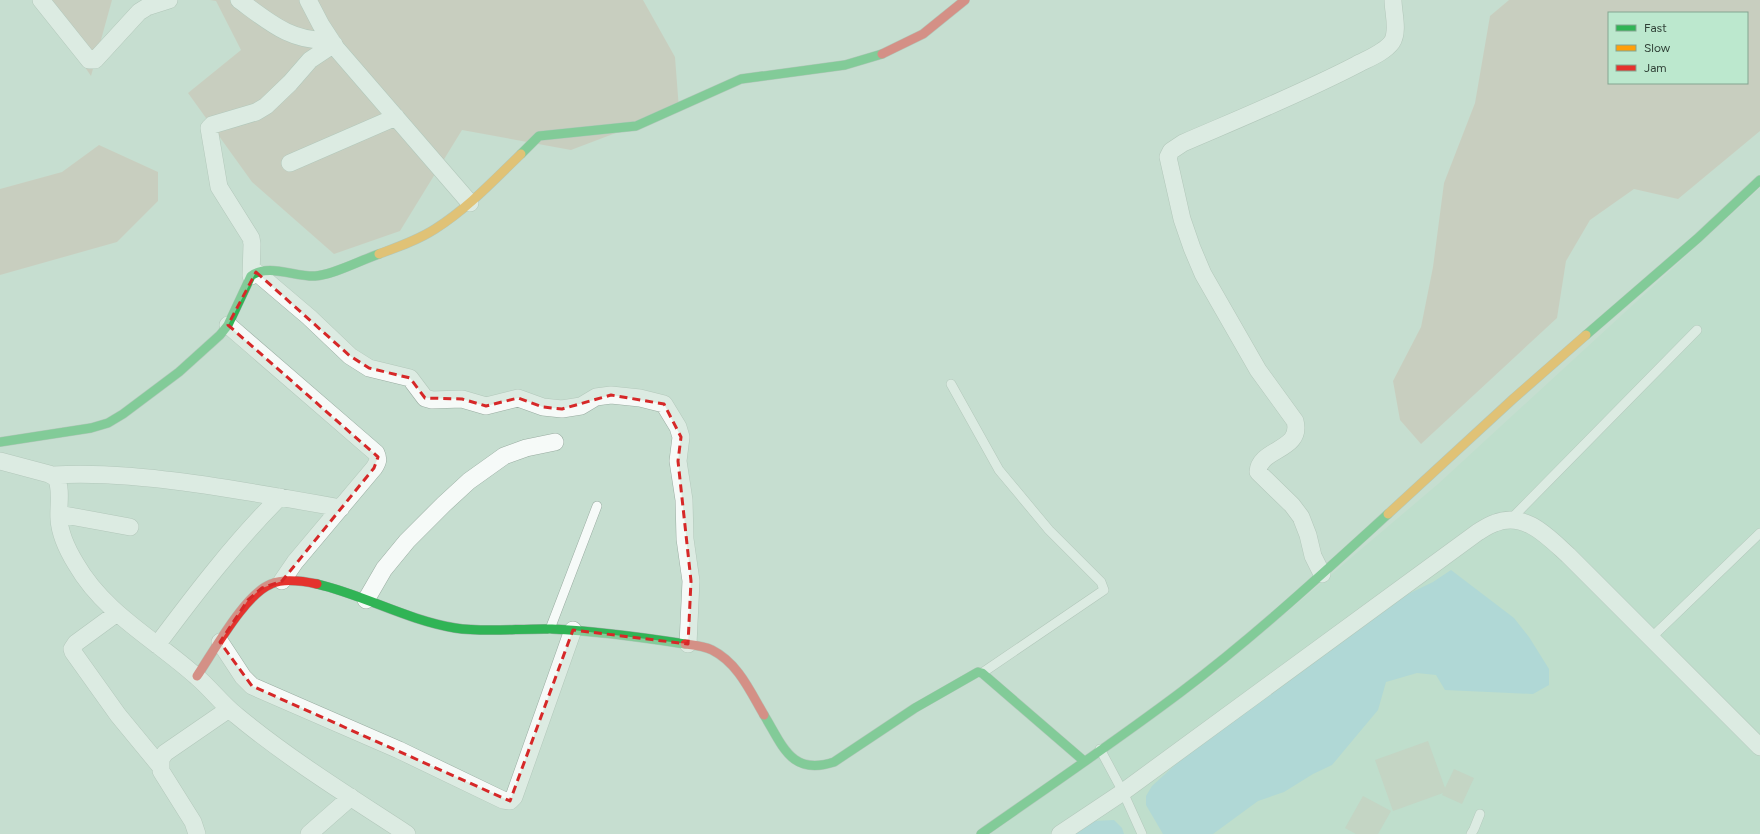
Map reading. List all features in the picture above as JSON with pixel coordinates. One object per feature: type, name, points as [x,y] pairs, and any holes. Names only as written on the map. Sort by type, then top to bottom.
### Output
[{"type":"street","points":[[41,0],[91,61],[95,60],[139,12],[147,7],[169,0]]},
{"type":"street","points":[[239,0],[286,33],[316,41],[332,42]]},
{"type":"street","points":[[308,0],[332,42],[470,203]]},
{"type":"street","points":[[253,274],[264,270],[313,276],[335,272],[422,237],[447,221],[470,203],[539,136],[636,126],[741,79],[845,65],[888,52],[923,34],[965,0]]},
{"type":"street","points":[[1322,574],[1313,556],[1308,535],[1301,517],[1292,505],[1258,472],[1258,466],[1261,461],[1287,444],[1296,435],[1297,428],[1295,421],[1258,370],[1203,274],[1182,219],[1168,157],[1171,151],[1183,142],[1267,108],[1339,74],[1380,52],[1392,42],[1395,33],[1393,0]]},
{"type":"street","points":[[0,442],[73,431],[108,423],[136,405],[179,372],[228,325],[253,274],[252,244],[251,238],[219,187],[209,128],[212,125],[256,112],[266,106],[290,83],[310,60],[332,42]]},
{"type":"street","points":[[290,163],[396,117]]},
{"type":"street","points":[[981,834],[1182,691],[1322,574],[1513,400],[1698,238],[1760,180]]},
{"type":"street","points":[[253,274],[309,317],[350,356],[369,368],[410,378],[425,398],[432,400],[462,399],[486,406],[518,398],[543,407],[562,409],[581,406],[602,395],[616,395],[640,398],[664,404],[678,427],[681,437],[678,461],[683,490],[685,539],[691,590],[688,644]]},
{"type":"street","points":[[228,325],[376,453],[378,457],[378,463],[282,581]]},
{"type":"street","points":[[366,600],[384,569],[407,542],[469,481],[504,456],[526,448],[555,442]]},
{"type":"street","points":[[0,461],[53,476],[81,474],[165,480],[280,497],[341,508]]},
{"type":"street","points":[[53,476],[58,481],[59,514],[62,536],[76,565],[91,586],[117,612],[197,676],[229,709],[266,739],[407,834]]},
{"type":"street","points":[[157,645],[224,557],[251,526],[280,497]]},
{"type":"street","points":[[59,514],[130,527]]},
{"type":"street","points":[[1060,834],[1123,792],[1478,532],[1495,522],[1511,519],[1524,522],[1538,529],[1568,556],[1760,747]]},
{"type":"street","points":[[197,676],[248,600],[262,588],[272,583],[282,581],[308,582],[334,588],[435,624],[456,628],[477,630],[572,630],[635,636],[688,644],[712,650],[732,665],[739,673],[788,754],[795,762],[807,766],[819,767],[834,762],[915,708],[978,672],[982,673],[1084,761]]},
{"type":"street","points":[[117,612],[76,643],[72,649],[73,652],[118,716],[160,766],[165,780],[192,822],[197,834]]},
{"type":"street","points":[[220,642],[243,677],[252,686],[399,750],[504,800],[510,801],[514,797],[572,630]]},
{"type":"street","points":[[160,766],[165,753],[229,709]]},
{"type":"street","points":[[309,834],[351,797]]},
{"type":"lane","points":[[1511,519],[1698,330]]},
{"type":"lane","points":[[951,384],[999,470],[1049,530],[1101,582],[1104,590],[982,673]]},
{"type":"lane","points":[[550,629],[597,506]]},
{"type":"lane","points":[[1651,638],[1760,533]]},
{"type":"lane","points":[[1100,749],[1123,792],[1142,834]]},
{"type":"lane","points":[[1470,834],[1474,830],[1480,814]]},
{"type":"highlighted area","points":[[256,272],[350,356],[369,368],[410,378],[425,398],[462,399],[486,406],[518,398],[543,407],[562,409],[611,395],[664,404],[681,437],[678,461],[691,581],[688,644],[573,630],[510,801],[252,686],[220,642],[248,600],[262,588],[282,581],[374,468],[378,457],[228,325]]},
{"type":"shaded area","points":[[40,0],[112,0],[91,76]]},
{"type":"shaded area","points":[[210,0],[643,0],[675,57],[679,109],[571,150],[462,130],[400,231],[334,254],[252,182],[188,93],[241,50],[216,1]]},
{"type":"shaded area","points":[[1509,0],[1760,0],[1760,131],[1678,199],[1634,189],[1590,220],[1566,261],[1557,318],[1421,444],[1400,420],[1393,381],[1421,327],[1433,267],[1444,183],[1475,103],[1490,16]]},
{"type":"shaded area","points":[[99,145],[158,172],[158,201],[117,242],[0,275],[0,189],[62,172]]},
{"type":"shaded area","points":[[1760,188],[1760,834],[990,834],[1208,679],[1438,484]]},
{"type":"water","points":[[1451,570],[1514,618],[1529,637],[1549,669],[1549,685],[1533,694],[1445,690],[1436,675],[1417,673],[1386,682],[1378,710],[1332,765],[1313,774],[1284,792],[1258,801],[1213,834],[1163,834],[1146,805],[1146,796],[1152,786],[1187,754],[1402,597],[1433,582]]},
{"type":"water","points":[[1114,820],[1122,828],[1124,834],[1073,834],[1094,821]]},
{"type":"building","points":[[1428,741],[1445,788],[1454,769],[1474,778],[1462,804],[1442,795],[1443,793],[1393,811],[1375,760]]},
{"type":"building","points":[[1363,796],[1391,811],[1378,834],[1356,834],[1345,828]]},
{"type":"traffic: fast","points":[[521,154],[539,136],[636,126],[741,79],[845,65],[882,54]]},
{"type":"traffic: fast","points":[[1586,335],[1698,238],[1760,180]]},
{"type":"traffic: fast","points":[[0,442],[91,428],[108,423],[123,414],[179,372],[220,335],[228,325],[251,276],[258,272],[273,271],[307,276],[322,275],[379,254]]},
{"type":"traffic: fast","points":[[981,834],[1132,728],[1235,650],[1388,514]]},
{"type":"traffic: fast","points":[[317,584],[352,594],[420,619],[455,628],[479,630],[569,630],[685,644]]},
{"type":"traffic: fast","points":[[764,715],[783,747],[798,761],[808,765],[819,765],[834,762],[915,708],[978,672],[982,673],[1084,761]]},
{"type":"traffic: slow","points":[[379,254],[422,237],[447,221],[480,194],[521,154]]},
{"type":"traffic: slow","points":[[1388,514],[1513,399],[1586,335]]},
{"type":"traffic: jam","points":[[882,54],[923,34],[965,0]]},
{"type":"traffic: jam","points":[[197,676],[231,624],[251,599],[261,590],[271,584],[282,581],[300,581],[317,584]]},
{"type":"traffic: jam","points":[[685,644],[712,650],[729,662],[748,687],[764,715]]}]
